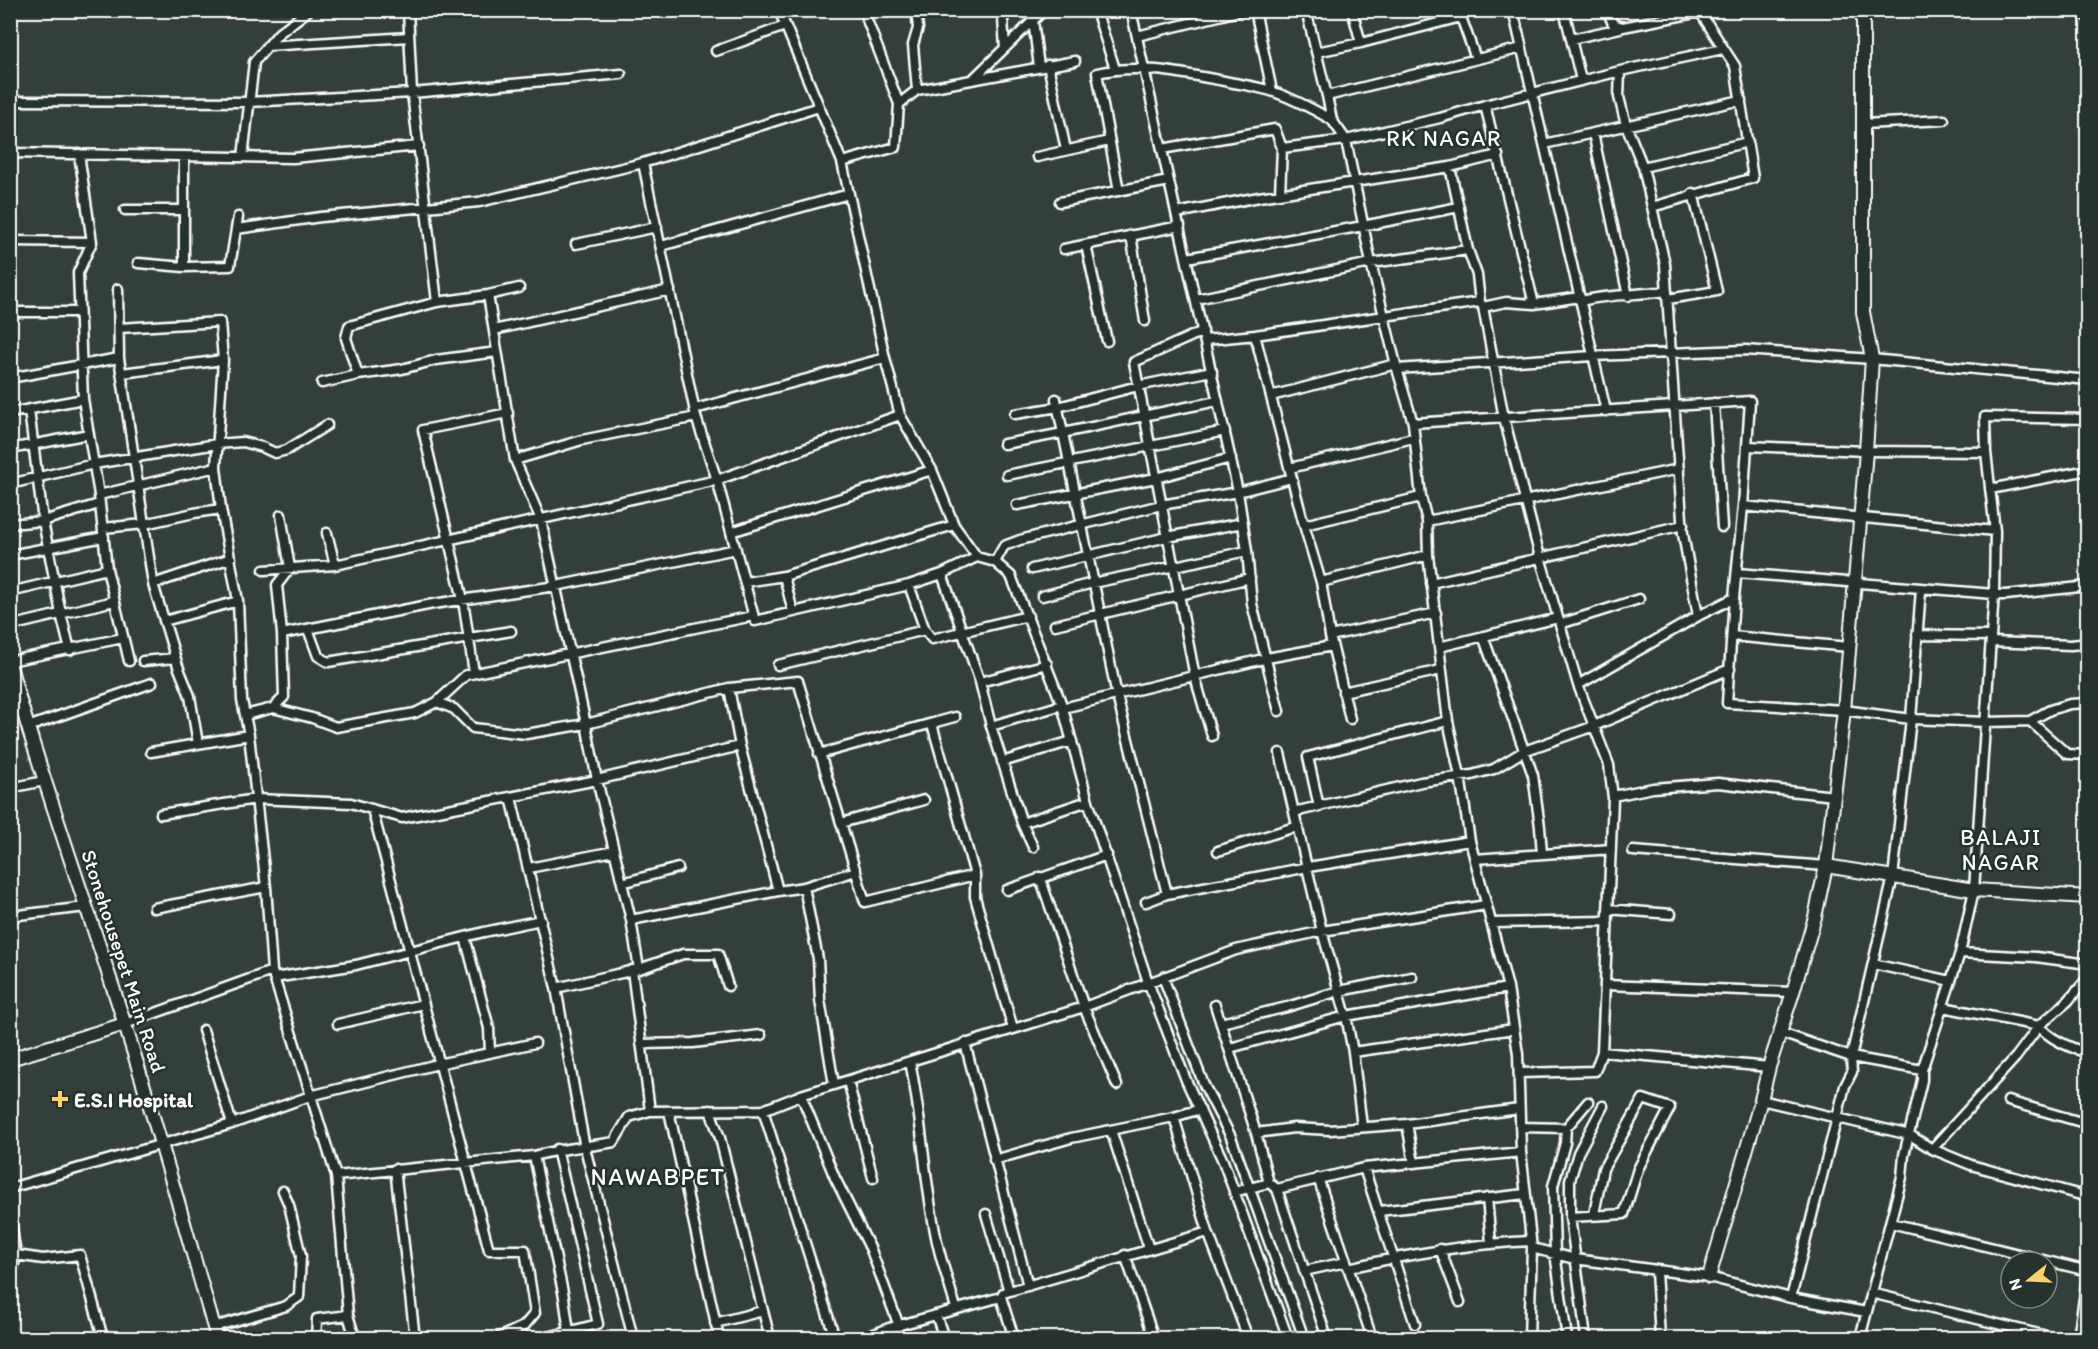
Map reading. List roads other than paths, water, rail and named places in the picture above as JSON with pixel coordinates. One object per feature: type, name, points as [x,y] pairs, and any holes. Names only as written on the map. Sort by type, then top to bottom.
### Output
[{"type":"street","points":[[243,157],[254,62],[279,33],[309,10]]},
{"type":"street","points":[[408,10],[412,93],[437,302]]},
{"type":"street","points":[[778,10],[842,162],[900,416],[932,470],[954,525],[977,556],[995,561],[1011,576],[1028,616],[1063,707],[1088,801],[1148,982],[1186,1080],[1234,1192],[1288,1338]]},
{"type":"street","points":[[842,162],[896,147],[899,104],[867,20],[866,10]]},
{"type":"street","points":[[916,10],[918,28],[914,45],[917,90]]},
{"type":"street","points":[[973,79],[1044,10]]},
{"type":"street","points":[[1096,10],[1115,69]]},
{"type":"street","points":[[1131,10],[1231,458],[1243,523],[1252,604],[1279,711]]},
{"type":"street","points":[[1137,36],[1243,10]]},
{"type":"street","points":[[1255,10],[1272,91]]},
{"type":"street","points":[[1306,10],[1332,120],[1346,140],[1371,263],[1396,367],[1413,423],[1421,497],[1427,521],[1428,555],[1448,721],[1474,859],[1508,988],[1519,1073],[1521,1152],[1531,1244],[1529,1338]]},
{"type":"street","points":[[1352,10],[1361,43]]},
{"type":"street","points":[[1513,10],[1606,411]]},
{"type":"street","points":[[1564,10],[1581,80]]},
{"type":"street","points":[[1607,10],[1613,24],[1623,27]]},
{"type":"street","points":[[1709,1277],[1815,917],[1826,866],[1844,710],[1872,359],[1863,312],[1863,10]]},
{"type":"street","points":[[2071,10],[2083,13],[2088,18]]},
{"type":"street","points":[[1571,39],[1700,12],[1735,66],[1753,178],[1652,207]]},
{"type":"street","points":[[1316,52],[1361,43],[1461,14],[1476,60]]},
{"type":"street","points":[[1003,19],[1005,48]]},
{"type":"street","points":[[1033,20],[1066,150]]},
{"type":"street","points":[[716,51],[785,26]]},
{"type":"street","points":[[267,46],[409,37]]},
{"type":"street","points":[[1327,96],[1522,48]]},
{"type":"street","points":[[1282,148],[1346,140],[1440,118],[1581,80],[1723,49]]},
{"type":"street","points":[[899,104],[917,90],[1074,62]]},
{"type":"street","points":[[1119,191],[1097,74],[1115,69],[1145,69],[1197,76],[1272,91],[1332,120]]},
{"type":"street","points":[[1620,71],[1619,97],[1626,125],[1643,167],[1665,264],[1683,525],[1698,616]]},
{"type":"street","points":[[10,101],[249,102],[412,93],[621,74]]},
{"type":"street","points":[[1544,144],[1741,100]]},
{"type":"street","points":[[1485,105],[1534,304]]},
{"type":"street","points":[[236,229],[321,217],[479,202],[643,163],[819,107]]},
{"type":"street","points":[[1863,124],[1944,120]]},
{"type":"street","points":[[1162,149],[1275,129],[1282,148],[1280,194]]},
{"type":"street","points":[[1593,133],[1628,296]]},
{"type":"street","points":[[1037,157],[1108,141]]},
{"type":"street","points":[[1643,167],[1748,142]]},
{"type":"street","points":[[10,153],[293,158],[418,146]]},
{"type":"street","points":[[79,154],[92,242],[78,273],[83,399],[99,499],[107,569],[129,661]]},
{"type":"street","points":[[1177,213],[1450,167],[1498,155]]},
{"type":"street","points":[[184,156],[184,267]]},
{"type":"street","points":[[643,163],[695,413],[717,480],[754,621],[909,585],[942,574],[977,556]]},
{"type":"street","points":[[1450,167],[1468,250],[1477,274],[1504,418],[1540,557],[1578,685],[1609,765],[1613,796],[1602,1052],[1595,1071],[1519,1073]]},
{"type":"street","points":[[1060,202],[1169,181]]},
{"type":"street","points":[[661,246],[849,194]]},
{"type":"street","points":[[1212,736],[1195,677],[1134,362],[1204,336],[1255,336],[1384,315],[1481,304],[1506,302],[1534,304],[1603,296],[1667,295],[1717,291],[1693,194]]},
{"type":"street","points":[[1187,258],[1459,207]]},
{"type":"street","points":[[125,210],[184,210]]},
{"type":"street","points":[[138,263],[184,267],[230,266],[238,217]]},
{"type":"street","points":[[1064,249],[1179,226]]},
{"type":"street","points":[[576,244],[657,227]]},
{"type":"street","points":[[1131,236],[1145,321]]},
{"type":"street","points":[[10,241],[92,242]]},
{"type":"street","points":[[1086,244],[1107,341]]},
{"type":"street","points":[[1196,299],[1371,263],[1468,250]]},
{"type":"street","points":[[358,375],[346,338],[349,326],[437,302],[519,288]]},
{"type":"street","points":[[118,289],[119,358],[153,584],[175,658],[190,696],[198,744]]},
{"type":"street","points":[[494,330],[670,290]]},
{"type":"street","points":[[488,295],[515,460],[541,520],[597,780],[631,920],[641,1044],[650,1111]]},
{"type":"street","points":[[10,312],[79,312]]},
{"type":"street","points":[[119,328],[220,322],[223,360],[216,467],[221,509],[238,601],[242,700],[249,735],[273,974],[336,1176],[348,1315],[354,1338]]},
{"type":"street","points":[[1255,336],[1321,582],[1332,646],[1350,719]]},
{"type":"street","points":[[1271,396],[1396,367],[1745,350],[1872,359],[2088,380]]},
{"type":"street","points":[[322,383],[402,369],[436,360],[497,352]]},
{"type":"street","points":[[10,378],[119,358]]},
{"type":"street","points":[[515,460],[582,440],[695,413],[885,358]]},
{"type":"street","points":[[122,373],[223,360]]},
{"type":"street","points":[[1015,414],[1212,371]]},
{"type":"street","points":[[10,413],[83,399]]},
{"type":"street","points":[[1004,444],[1064,434],[1144,415],[1218,401]]},
{"type":"street","points":[[1413,423],[1750,402],[1727,703],[1844,710],[1911,719],[1986,722],[2031,721],[2050,710],[2070,704],[2088,703]]},
{"type":"street","points":[[1057,403],[1117,696],[1167,894]]},
{"type":"street","points":[[1714,404],[1722,527]]},
{"type":"street","points":[[29,410],[48,548],[70,650]]},
{"type":"street","points":[[474,673],[463,600],[423,430],[508,413]]},
{"type":"street","points":[[264,570],[335,566],[717,480],[900,416]]},
{"type":"street","points":[[1860,1338],[1902,1177],[1904,1155],[1922,1080],[1922,1070],[1960,953],[1974,890],[1994,593],[1995,531],[1986,452],[1985,417],[2088,419]]},
{"type":"street","points":[[10,484],[94,464],[217,444],[243,442],[275,453],[287,450],[327,425]]},
{"type":"street","points":[[1007,475],[1225,431]]},
{"type":"street","points":[[10,449],[89,434]]},
{"type":"street","points":[[1290,468],[1413,438]]},
{"type":"street","points":[[1748,446],[1866,451],[1986,452]]},
{"type":"street","points":[[1017,505],[1156,478],[1231,458]]},
{"type":"street","points":[[10,524],[44,521],[137,486],[216,467]]},
{"type":"street","points":[[1427,521],[1679,469]]},
{"type":"street","points":[[731,532],[932,470]]},
{"type":"street","points":[[1990,489],[2088,470]]},
{"type":"street","points":[[995,561],[1004,546],[1020,540],[1161,505],[1238,492],[1292,478]]},
{"type":"street","points":[[1304,525],[1421,497]]},
{"type":"street","points":[[1743,506],[1995,531]]},
{"type":"street","points":[[10,555],[48,548],[103,532],[221,509]]},
{"type":"street","points":[[273,708],[284,697],[282,634],[277,585],[290,568],[281,514]]},
{"type":"street","points":[[1032,569],[1167,537],[1243,523]]},
{"type":"street","points":[[744,582],[784,576],[954,525]]},
{"type":"street","points":[[1431,583],[1683,525]]},
{"type":"street","points":[[327,533],[335,566]]},
{"type":"street","points":[[282,634],[433,604],[556,586],[736,549]]},
{"type":"street","points":[[1042,596],[1247,551]]},
{"type":"street","points":[[1321,582],[1428,555]]},
{"type":"street","points":[[153,584],[231,558]]},
{"type":"street","points":[[10,592],[107,569]]},
{"type":"street","points":[[1737,573],[1855,584],[1994,593],[2022,594],[2088,586]]},
{"type":"street","points":[[942,574],[980,682],[991,726],[1022,823],[1033,847]]},
{"type":"street","points":[[784,576],[794,612]]},
{"type":"street","points":[[1055,626],[1250,578]]},
{"type":"street","points":[[909,585],[925,630],[932,639],[1028,616]]},
{"type":"street","points":[[1791,1298],[1845,1086],[1852,1072],[1851,1057],[1893,877],[1911,719],[1921,589]]},
{"type":"street","points":[[1578,685],[1698,616],[1734,598]]},
{"type":"street","points":[[1438,647],[1559,621],[1639,599]]},
{"type":"street","points":[[10,626],[114,601]]},
{"type":"street","points":[[165,621],[238,601]]},
{"type":"street","points":[[1330,636],[1436,614]]},
{"type":"street","points":[[245,714],[273,708],[336,727],[415,713],[437,702],[466,675],[753,616]]},
{"type":"street","points":[[308,629],[318,656],[328,662],[511,631]]},
{"type":"street","points":[[778,665],[925,630]]},
{"type":"street","points":[[1917,635],[2071,645],[2088,643]]},
{"type":"street","points":[[1483,636],[1534,783],[1542,854]]},
{"type":"street","points":[[1732,636],[1849,646]]},
{"type":"street","points":[[10,661],[123,638]]},
{"type":"street","points":[[991,726],[1267,658],[1332,646]]},
{"type":"street","points":[[143,661],[175,658]]},
{"type":"street","points":[[980,682],[1047,664]]},
{"type":"street","name":"Stonehousepet Main Road","points":[[10,666],[14,691],[28,727],[162,1143],[215,1333]]},
{"type":"street","points":[[1294,812],[1421,782],[1494,769],[1524,751],[1594,726],[1730,669]]},
{"type":"street","points":[[1343,692],[1441,670]]},
{"type":"street","points":[[437,702],[454,709],[472,728],[526,734],[586,724],[729,688],[798,681],[865,902],[975,875]]},
{"type":"street","points":[[28,727],[152,684]]},
{"type":"street","points":[[729,688],[740,746],[778,891]]},
{"type":"street","points":[[819,754],[955,717]]},
{"type":"street","points":[[1319,807],[1308,757],[1448,721]]},
{"type":"street","points":[[2031,721],[2067,753],[2088,755]]},
{"type":"street","points":[[933,724],[975,875],[975,897],[1013,1029]]},
{"type":"street","points":[[151,752],[249,735]]},
{"type":"street","points":[[1002,762],[1072,741]]},
{"type":"street","points":[[161,814],[256,799],[351,803],[402,818],[597,780],[740,746]]},
{"type":"street","points":[[1280,753],[1322,931],[1346,1016],[1362,1127]]},
{"type":"street","points":[[10,788],[44,782]]},
{"type":"street","points":[[1613,796],[1653,788],[1718,783],[1834,796]]},
{"type":"street","points":[[511,796],[556,988],[585,1148],[633,1338]]},
{"type":"street","points":[[841,824],[924,800]]},
{"type":"street","points":[[1022,823],[1088,801]]},
{"type":"street","points":[[372,809],[489,1250],[525,1250],[535,1313],[511,1337],[498,1338]]},
{"type":"street","points":[[1218,851],[1298,826]]},
{"type":"street","points":[[1146,902],[1167,894],[1308,867],[1470,841]]},
{"type":"street","points":[[1474,859],[1611,849]]},
{"type":"street","points":[[529,868],[614,851]]},
{"type":"street","points":[[1633,851],[1826,866],[1974,890],[2088,897]]},
{"type":"street","points":[[1007,890],[1107,855]]},
{"type":"street","points":[[622,883],[678,868]]},
{"type":"street","points":[[631,920],[804,887],[856,872]]},
{"type":"street","points":[[1040,877],[1084,1007],[1117,1085]]},
{"type":"street","points":[[154,908],[266,887]]},
{"type":"street","points":[[804,887],[818,958],[820,1000],[834,1085]]},
{"type":"street","points":[[336,1176],[534,1156],[557,1149],[585,1148],[614,1142],[629,1117],[650,1111],[763,1110],[801,1095],[1084,1007],[1236,950],[1322,931],[1486,905]]},
{"type":"street","points":[[10,916],[86,907]]},
{"type":"street","points":[[1608,909],[1671,914]]},
{"type":"street","points":[[10,1059],[125,1024],[273,974],[356,965],[465,937],[541,921]]},
{"type":"street","points":[[1492,923],[1608,921]]},
{"type":"street","points":[[465,937],[489,1028],[490,1053]]},
{"type":"street","points":[[1960,953],[2036,957],[2088,964]]},
{"type":"street","points":[[556,988],[636,970],[683,954],[718,954],[728,986]]},
{"type":"street","points":[[1873,964],[1951,981]]},
{"type":"street","points":[[1163,977],[1204,1085],[1231,1137],[1251,1188],[1304,1338]]},
{"type":"street","points":[[1221,1023],[1287,1008],[1339,991],[1412,977]]},
{"type":"street","points":[[1932,1149],[2016,1057],[2039,1026],[2088,978]]},
{"type":"street","points":[[1605,985],[1793,993]]},
{"type":"street","points":[[1230,1048],[1346,1016],[1508,988]]},
{"type":"street","points":[[338,1024],[423,1004]]},
{"type":"street","points":[[1215,1005],[1256,1133],[1269,1183],[1277,1189],[1327,1338]]},
{"type":"street","points":[[1943,1007],[2039,1026],[2072,1048],[2088,1053]]},
{"type":"street","points":[[1353,1052],[1514,1029]]},
{"type":"street","points":[[203,1030],[232,1124]]},
{"type":"street","points":[[1780,1033],[1851,1057],[1922,1070]]},
{"type":"street","points":[[641,1044],[693,1042],[761,1035]]},
{"type":"street","points":[[10,1188],[232,1124],[310,1096],[535,1043]]},
{"type":"street","points":[[965,1043],[1028,1286]]},
{"type":"street","points":[[1602,1052],[1769,1067]]},
{"type":"street","points":[[910,1062],[917,1093],[924,1160],[938,1245],[956,1308]]},
{"type":"street","points":[[848,1081],[873,1179]]},
{"type":"street","points":[[801,1095],[835,1178],[871,1250],[899,1326]]},
{"type":"street","points":[[1570,1217],[1624,1214],[1638,1169],[1670,1108],[1643,1100],[1603,1169],[1594,1214]]},
{"type":"street","points":[[1761,1100],[1910,1135],[1932,1149],[1971,1165],[2088,1197]]},
{"type":"street","points":[[2008,1101],[2088,1124]]},
{"type":"street","points":[[1567,1338],[1555,1253],[1553,1186],[1565,1143],[1566,1128],[1588,1102]]},
{"type":"street","points":[[1586,1338],[1570,1217],[1570,1180],[1578,1153],[1602,1106]]},
{"type":"street","points":[[994,1160],[1071,1138],[1174,1117],[1200,1109]]},
{"type":"street","points":[[1256,1133],[1294,1128],[1330,1131],[1407,1124],[1519,1109]]},
{"type":"street","points":[[710,1110],[720,1138],[770,1338]]},
{"type":"street","points":[[763,1110],[835,1338]]},
{"type":"street","points":[[669,1111],[719,1338]]},
{"type":"street","points":[[1174,1117],[1208,1232],[1248,1338]]},
{"type":"street","points":[[1407,1124],[1414,1163]]},
{"type":"street","points":[[1520,1127],[1566,1128]]},
{"type":"street","points":[[1111,1130],[1149,1248]]},
{"type":"street","points":[[544,1338],[598,1324],[557,1149]]},
{"type":"street","points":[[1277,1189],[1364,1167],[1521,1152]]},
{"type":"street","points":[[534,1156],[564,1297],[569,1332]]},
{"type":"street","points":[[1364,1167],[1415,1324]]},
{"type":"street","points":[[395,1169],[416,1338]]},
{"type":"street","points":[[1318,1178],[1372,1338]]},
{"type":"street","points":[[1234,1192],[1269,1183]]},
{"type":"street","points":[[215,1333],[286,1306],[299,1297],[301,1256],[289,1205],[283,1191]]},
{"type":"street","points":[[1378,1211],[1525,1194]]},
{"type":"street","points":[[1487,1198],[1491,1243]]},
{"type":"street","points":[[986,1214],[1014,1338]]},
{"type":"street","points":[[10,1215],[16,1255],[10,1281]]},
{"type":"street","points":[[1891,1222],[2088,1271],[2078,1338]]},
{"type":"street","points":[[864,1338],[889,1328],[1125,1255],[1208,1232]]},
{"type":"street","points":[[1304,1271],[1491,1243],[1531,1244],[1575,1259],[1709,1277],[1791,1298],[1866,1312]]},
{"type":"street","points":[[1440,1250],[1460,1302]]},
{"type":"street","points":[[16,1255],[43,1259],[80,1255],[103,1338]]},
{"type":"street","points":[[1125,1255],[1154,1338]]},
{"type":"street","points":[[1656,1271],[1660,1338]]},
{"type":"street","points":[[1871,1293],[2055,1338]]},
{"type":"street","points":[[716,1323],[763,1311]]},
{"type":"street","points":[[315,1338],[316,1319],[348,1315]]},
{"type":"street","points":[[936,1315],[944,1338]]},
{"type":"street","points":[[889,1328],[892,1338]]},
{"type":"place","name":"E.S.I Hospital","points":[[60,1099]]},
{"type":"district","name":"RK NAGAR","points":[[1444,138]]},
{"type":"district","name":"BALAJI NAGAR","points":[[2001,850]]},
{"type":"district","name":"NAWABPET","points":[[658,1176]]}]
